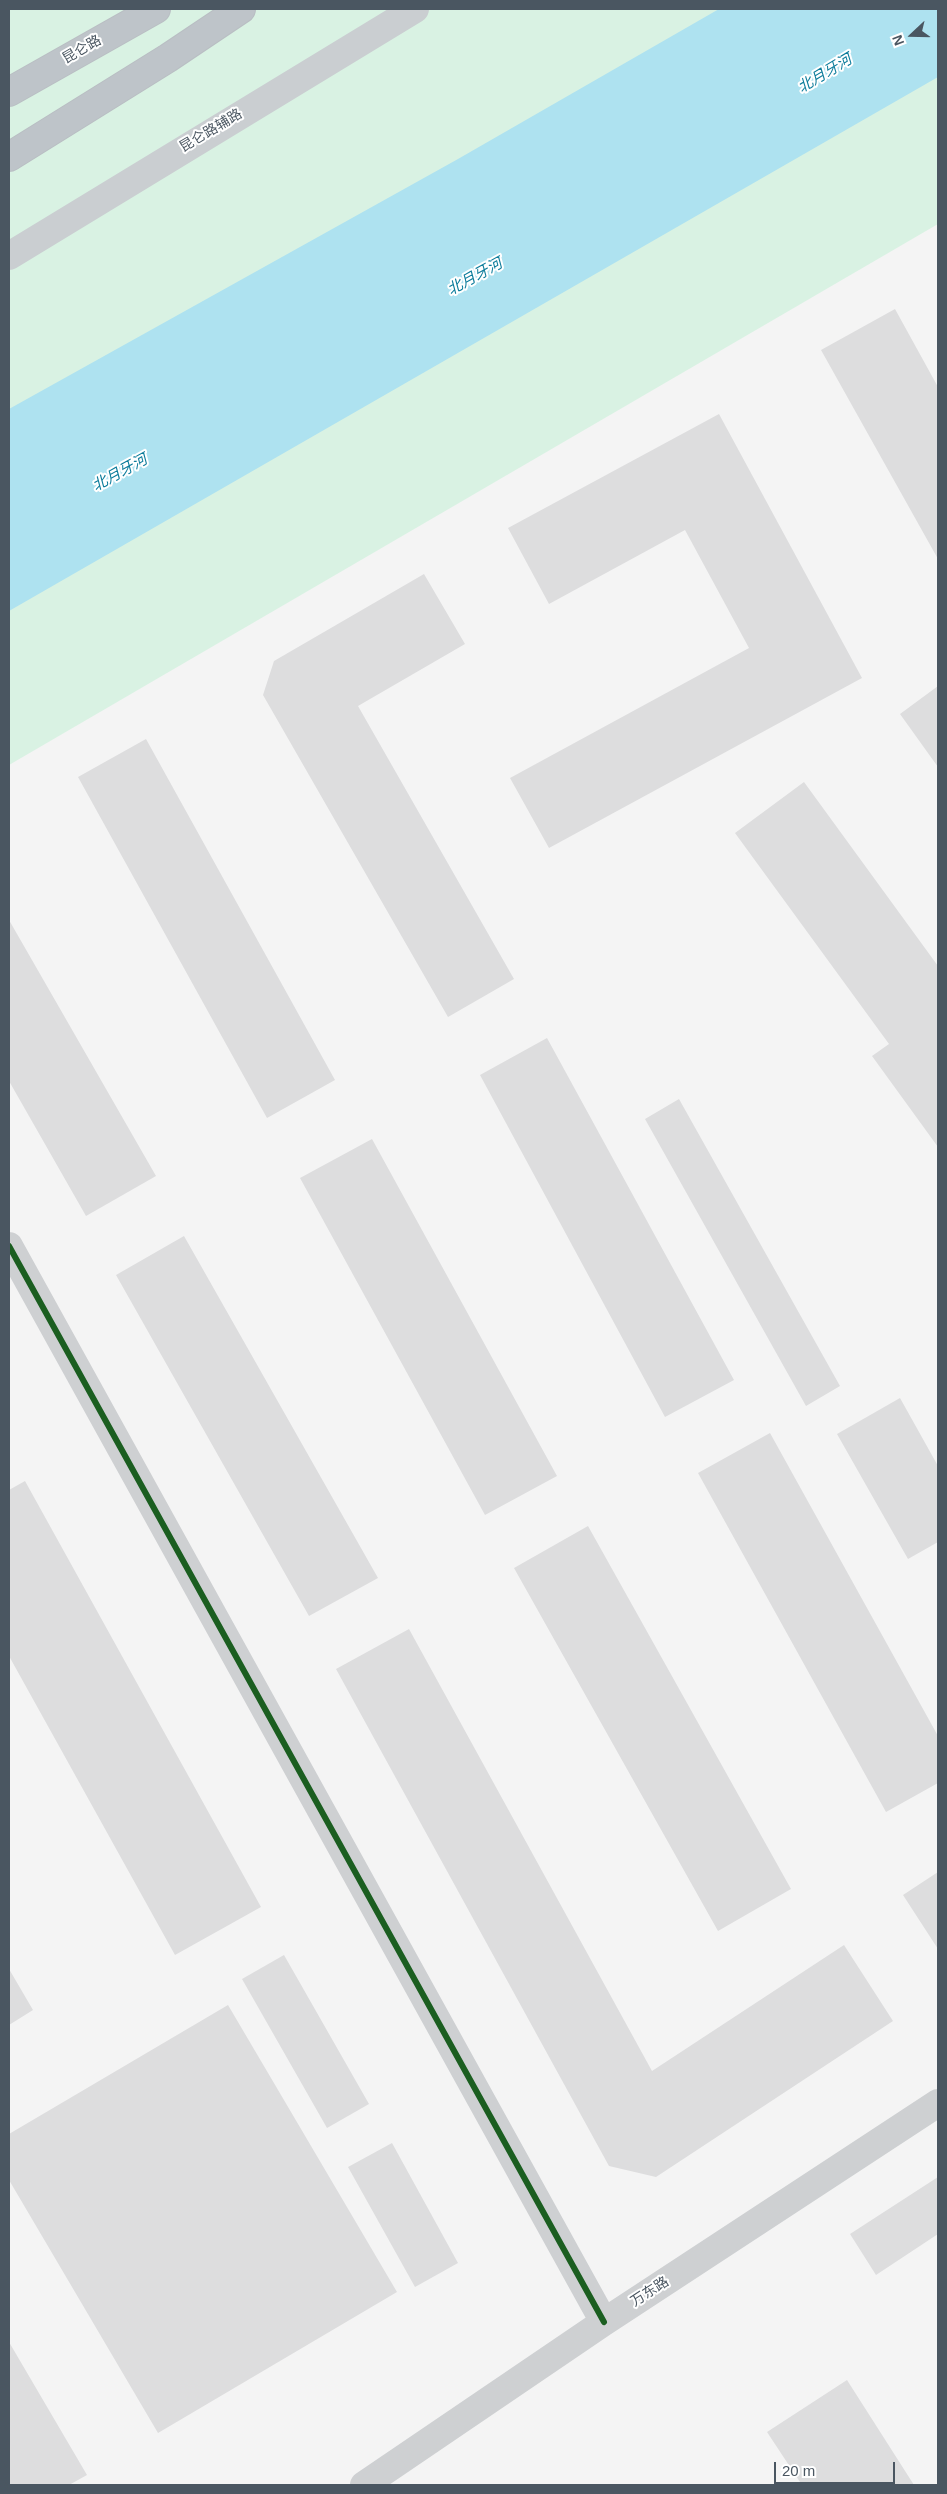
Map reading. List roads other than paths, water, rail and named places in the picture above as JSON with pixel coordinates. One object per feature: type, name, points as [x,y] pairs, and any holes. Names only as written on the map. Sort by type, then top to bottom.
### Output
[{"type":"highway","points":[[9,157],[168,58],[241,9]]},
{"type":"highway","name":"昆仑路","points":[[9,92],[152,10]]},
{"type":"main road","name":"昆仑路辅路","points":[[9,256],[415,9]]},
{"type":"street","points":[[9,1246],[604,2322]]},
{"type":"street","name":"万东路","points":[[364,2485],[604,2322],[938,2103]]},
{"type":"water","name":"北月牙河","points":[[719,9],[938,9],[938,77],[9,611],[9,409],[458,159]]}]
